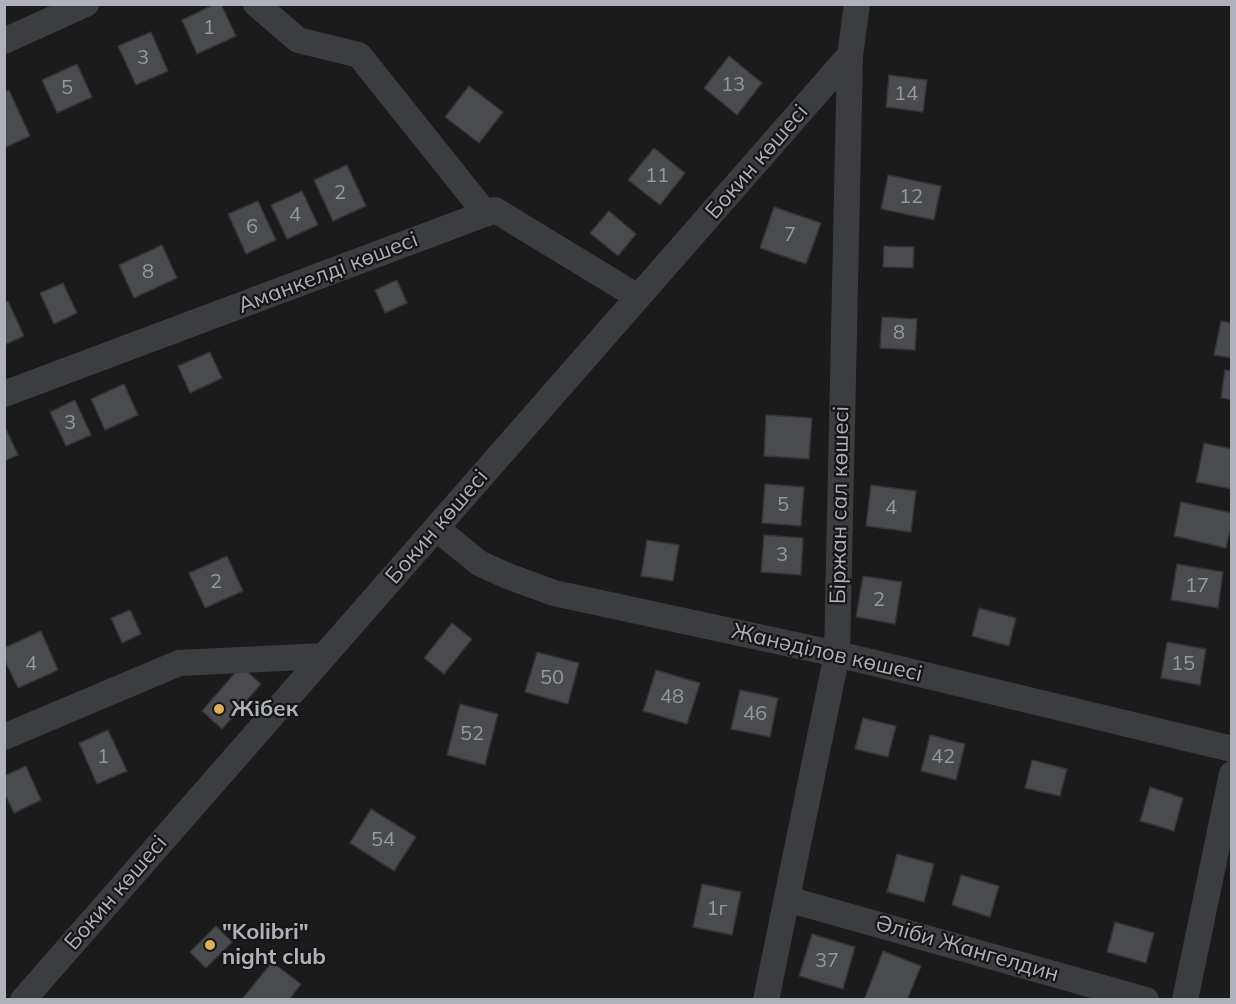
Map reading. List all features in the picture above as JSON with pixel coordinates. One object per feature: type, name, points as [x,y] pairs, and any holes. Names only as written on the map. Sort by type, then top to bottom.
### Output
[{"type":"street","points":[[4,41],[86,4]]},
{"type":"street","points":[[256,4],[297,40],[359,55],[486,214],[495,210],[638,297]]},
{"type":"street","name":"Біржан сал көшесі","points":[[766,999],[837,654],[850,55],[857,4]]},
{"type":"street","name":"Бокин көшесі","points":[[23,999],[850,55]]},
{"type":"street","name":"Аманкелді көшесі","points":[[4,394],[486,214]]},
{"type":"street","name":"Жанәділов көшесі","points":[[436,528],[479,563],[505,576],[554,593],[837,654],[1232,749]]},
{"type":"street","points":[[4,737],[179,663],[324,656]]},
{"type":"street","points":[[1185,999],[1232,774]]},
{"type":"street","name":"Әліби Жангелдин","points":[[787,899],[1146,999]]},
{"type":"building","points":[[215,4],[221,4],[236,36],[197,54],[182,20]]},
{"type":"building","points":[[151,32],[168,71],[136,85],[118,46]]},
{"type":"building","points":[[729,56],[762,83],[737,115],[704,88]]},
{"type":"building","points":[[77,64],[92,97],[57,113],[42,80]]},
{"type":"building","points":[[889,75],[927,80],[923,112],[886,107]]},
{"type":"building","points":[[469,86],[503,112],[479,143],[445,117]]},
{"type":"building","points":[[9,90],[30,136],[4,148],[4,92]]},
{"type":"building","points":[[654,148],[685,173],[660,205],[628,180]]},
{"type":"building","points":[[347,165],[366,206],[333,221],[314,180]]},
{"type":"building","points":[[888,175],[941,186],[934,220],[881,209]]},
{"type":"building","points":[[302,191],[318,225],[287,239],[271,205]]},
{"type":"building","points":[[258,201],[276,240],[246,254],[228,214]]},
{"type":"building","points":[[774,207],[821,223],[806,264],[760,248]]},
{"type":"building","points":[[609,211],[636,234],[618,256],[590,233]]},
{"type":"building","points":[[162,245],[177,278],[134,298],[119,265]]},
{"type":"building","points":[[884,246],[914,247],[913,268],[883,267]]},
{"type":"building","points":[[397,280],[407,303],[385,313],[375,290]]},
{"type":"building","points":[[63,283],[77,313],[54,324],[40,293]]},
{"type":"building","points":[[8,301],[24,336],[4,345],[4,302]]},
{"type":"building","points":[[882,317],[917,319],[915,350],[880,348]]},
{"type":"building","points":[[1221,321],[1232,323],[1232,358],[1214,355]]},
{"type":"building","points":[[210,352],[222,378],[190,393],[178,366]]},
{"type":"building","points":[[1225,370],[1232,371],[1232,400],[1221,398]]},
{"type":"building","points":[[124,384],[138,415],[105,430],[91,399]]},
{"type":"building","points":[[75,400],[91,435],[66,446],[50,412]]},
{"type":"building","points":[[766,415],[812,418],[809,459],[764,456]]},
{"type":"building","points":[[6,429],[18,455],[4,461],[4,430]]},
{"type":"building","points":[[1204,443],[1232,449],[1232,489],[1196,482]]},
{"type":"building","points":[[765,484],[804,487],[801,526],[762,523]]},
{"type":"building","points":[[871,485],[916,491],[911,532],[866,526]]},
{"type":"building","points":[[1181,502],[1232,513],[1226,548],[1174,536]]},
{"type":"building","points":[[764,535],[803,538],[801,575],[761,572]]},
{"type":"building","points":[[647,540],[679,545],[673,581],[641,576]]},
{"type":"building","points":[[227,556],[243,591],[205,608],[189,573]]},
{"type":"building","points":[[1177,564],[1223,572],[1218,608],[1171,600]]},
{"type":"building","points":[[863,576],[902,582],[895,624],[856,617]]},
{"type":"building","points":[[979,608],[1016,618],[1009,646],[972,636]]},
{"type":"building","points":[[130,610],[141,634],[122,643],[111,618]]},
{"type":"building","points":[[452,623],[472,639],[444,674],[424,658]]},
{"type":"building","points":[[41,631],[58,670],[18,688],[4,659],[4,648]]},
{"type":"building","points":[[1167,642],[1206,649],[1200,685],[1161,678]]},
{"type":"building","points":[[537,652],[579,663],[568,704],[525,692]]},
{"type":"building","points":[[241,666],[261,684],[222,729],[202,711]]},
{"type":"building","points":[[656,670],[700,683],[687,724],[643,711]]},
{"type":"building","points":[[740,690],[778,698],[770,737],[731,729]]},
{"type":"building","points":[[460,704],[498,714],[485,765],[447,755]]},
{"type":"building","points":[[863,718],[896,726],[888,757],[855,749]]},
{"type":"building","points":[[108,730],[127,771],[97,784],[79,743]]},
{"type":"building","points":[[930,735],[965,744],[956,780],[921,771]]},
{"type":"building","points":[[1032,760],[1067,769],[1060,796],[1025,788]]},
{"type":"building","points":[[26,766],[41,800],[14,813],[4,792],[4,776]]},
{"type":"building","points":[[1150,787],[1183,798],[1174,831],[1140,821]]},
{"type":"building","points":[[371,809],[416,837],[394,871],[350,843]]},
{"type":"building","points":[[897,854],[934,864],[924,902],[887,892]]},
{"type":"building","points":[[961,875],[999,886],[990,917],[952,905]]},
{"type":"building","points":[[702,884],[741,892],[732,935],[693,927]]},
{"type":"building","points":[[1115,922],[1154,933],[1146,963],[1107,952]]},
{"type":"building","points":[[216,926],[232,942],[206,968],[190,952]]},
{"type":"building","points":[[812,934],[855,947],[843,989],[799,976]]},
{"type":"building","points":[[883,951],[921,966],[907,1000],[864,1000]]},
{"type":"building","points":[[272,962],[301,984],[289,1000],[246,1000],[243,998]]},
{"type":"place","name":"Жібек","points":[[219,709]]},
{"type":"place","name":"\"Kolibri\" night club","points":[[210,945]]}]
